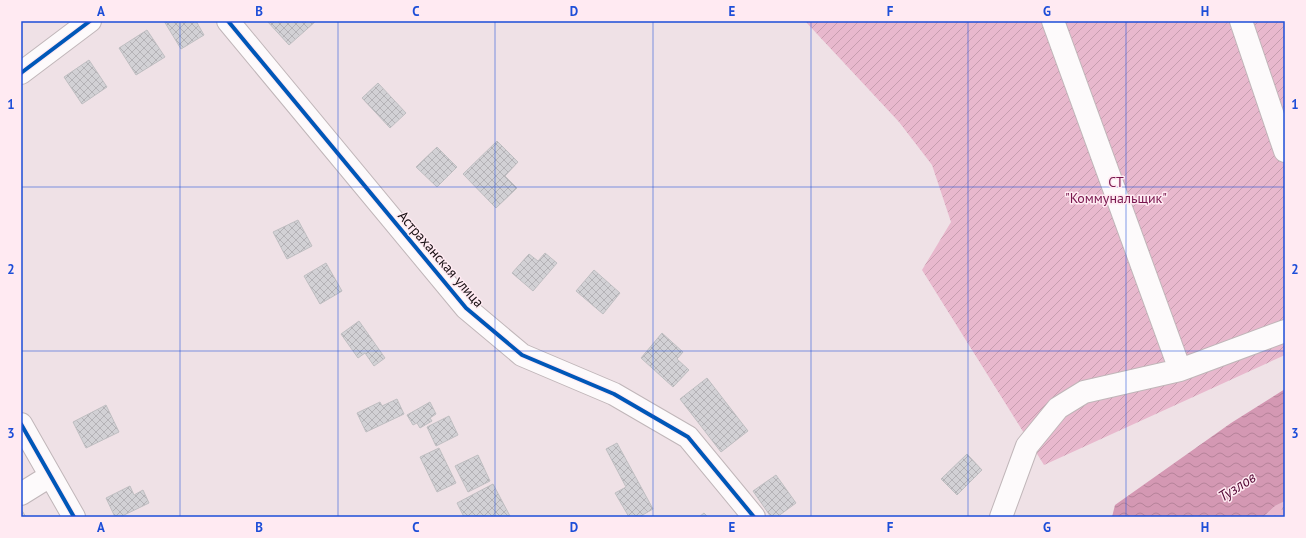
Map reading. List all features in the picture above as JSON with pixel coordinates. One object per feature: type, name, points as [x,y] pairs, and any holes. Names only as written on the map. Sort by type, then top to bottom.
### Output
[{"type":"street","points":[[21,73],[90,21]]},
{"type":"street","name":"Астраханская улица","points":[[228,21],[466,308],[522,355],[614,394],[688,437],[754,517]]},
{"type":"street","points":[[1053,21],[1180,370]]},
{"type":"street","points":[[1241,21],[1285,151]]},
{"type":"street","points":[[1001,517],[1027,446],[1058,408],[1084,392],[1180,370],[1285,331]]},
{"type":"street","points":[[21,424],[74,517]]},
{"type":"street","points":[[21,494],[50,476]]},
{"type":"green space","name":"СТ \"Коммунальщик\"","points":[[805,21],[1285,21],[1285,355],[1044,465],[922,270],[951,222],[932,165],[899,122]]},
{"type":"green space","points":[[1285,501],[1285,517],[1263,517],[1275,506]]},
{"type":"water","name":"Тузлов","points":[[1285,389],[1285,501],[1275,506],[1263,517],[1112,517],[1115,505],[1231,423]]},
{"type":"building","points":[[164,21],[196,21],[204,35],[181,49]]},
{"type":"building","points":[[267,21],[316,21],[289,45]]},
{"type":"building","points":[[147,30],[165,57],[136,75],[119,48]]},
{"type":"building","points":[[89,60],[107,87],[82,104],[64,77]]},
{"type":"building","points":[[378,83],[406,113],[390,128],[362,98]]},
{"type":"building","points":[[497,141],[518,162],[505,176],[517,188],[496,208],[463,174]]},
{"type":"building","points":[[437,147],[457,167],[437,187],[416,167]]},
{"type":"building","points":[[298,220],[312,246],[287,259],[273,232]]},
{"type":"building","points":[[545,253],[557,263],[533,291],[512,273],[529,254],[538,261]]},
{"type":"building","points":[[326,263],[342,291],[320,304],[304,276]]},
{"type":"building","points":[[594,270],[620,293],[603,314],[576,291]]},
{"type":"building","points":[[359,321],[385,358],[374,366],[365,353],[358,358],[341,334]]},
{"type":"building","points":[[662,333],[683,352],[677,359],[689,370],[673,387],[641,358]]},
{"type":"building","points":[[707,378],[748,431],[721,452],[680,399]]},
{"type":"building","points":[[397,399],[404,414],[366,432],[357,413],[380,402],[382,406]]},
{"type":"building","points":[[430,402],[436,414],[430,418],[432,421],[420,428],[417,423],[413,425],[407,415]]},
{"type":"building","points":[[106,405],[119,432],[86,448],[73,422]]},
{"type":"building","points":[[449,416],[458,435],[436,446],[427,427]]},
{"type":"building","points":[[617,443],[653,509],[639,517],[629,517],[615,493],[626,487],[606,449]]},
{"type":"building","points":[[439,448],[456,483],[437,492],[420,457]]},
{"type":"building","points":[[967,454],[982,470],[957,495],[941,479]]},
{"type":"building","points":[[478,455],[490,481],[468,492],[455,466]]},
{"type":"building","points":[[776,475],[796,503],[777,517],[771,517],[753,491]]},
{"type":"building","points":[[493,484],[510,516],[464,517],[457,503]]},
{"type":"building","points":[[130,486],[134,495],[143,490],[149,503],[120,517],[115,517],[106,498]]},
{"type":"building","points":[[21,509],[26,517],[21,517]]},
{"type":"building","points":[[704,513],[708,517],[699,517]]},
{"type":"cycle path","points":[[21,73],[90,21]]},
{"type":"cycle path","points":[[228,21],[466,308],[522,355],[614,394],[688,437],[754,517]]},
{"type":"cycle path","points":[[21,424],[74,517]]}]
